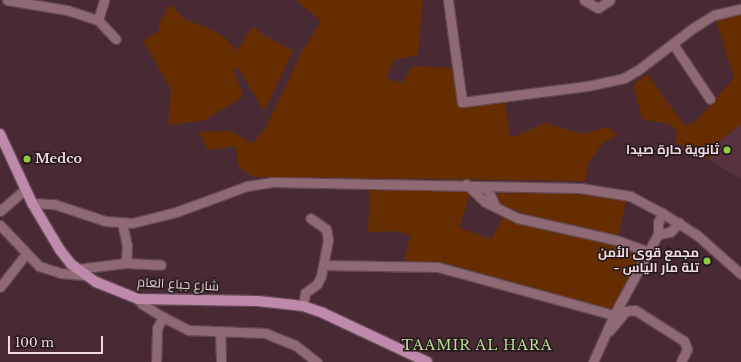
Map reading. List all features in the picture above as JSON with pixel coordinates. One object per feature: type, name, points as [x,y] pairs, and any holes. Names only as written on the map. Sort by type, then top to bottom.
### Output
[{"type":"main road","name":"شارع جباع العام","points":[[0,134],[32,203],[60,250],[81,272],[138,299],[258,300],[303,306],[323,313],[428,362]]},
{"type":"street","points":[[7,0],[43,3],[98,20],[116,39]]},
{"type":"street","points":[[98,20],[104,0]]},
{"type":"street","points":[[448,0],[462,102],[587,86],[624,78],[714,15],[741,9]]},
{"type":"street","points":[[584,0],[598,8],[610,0]]},
{"type":"street","points":[[673,44],[710,99]]},
{"type":"street","points":[[32,203],[54,204],[98,219],[122,223],[147,220],[235,189],[272,182],[466,184],[606,191],[630,196],[679,223],[741,274]]},
{"type":"street","points":[[466,184],[496,207],[518,218],[616,240],[647,251]]},
{"type":"street","points":[[491,198],[493,190],[498,185]]},
{"type":"street","points":[[481,197],[482,189],[486,186]]},
{"type":"street","points":[[486,186],[496,207]]},
{"type":"street","points":[[0,211],[25,189]]},
{"type":"street","points":[[593,362],[614,315],[647,251],[658,234],[658,223],[662,213]]},
{"type":"street","points":[[303,306],[305,293],[317,284],[323,265],[328,234],[318,222],[310,218]]},
{"type":"street","points":[[122,223],[127,246],[126,263]]},
{"type":"street","points":[[658,234],[670,232],[679,223]]},
{"type":"street","points":[[0,225],[3,233],[39,266],[60,273],[81,272],[126,263],[161,265]]},
{"type":"street","points":[[0,288],[26,254]]},
{"type":"street","points":[[323,265],[438,267],[614,315]]},
{"type":"street","points":[[138,299],[142,304],[162,317],[189,330],[265,333],[305,350],[317,362]]},
{"type":"street","points":[[607,332],[626,311],[635,310],[684,341],[687,349],[681,362]]},
{"type":"street","points":[[156,362],[157,328],[162,317]]},
{"type":"street","points":[[220,331],[221,362]]},
{"type":"shaded area","points":[[296,0],[423,0],[418,55],[394,60],[386,78],[402,83],[413,66],[453,68],[459,105],[505,102],[510,136],[514,137],[545,123],[582,134],[608,127],[617,135],[603,143],[593,157],[587,166],[586,181],[253,177],[239,167],[235,146],[208,150],[198,132],[231,131],[252,144],[266,127],[302,51],[321,21]]},
{"type":"shaded area","points":[[170,4],[185,20],[206,27],[222,35],[237,51],[249,31],[254,27],[265,36],[293,51],[264,111],[238,68],[233,70],[241,89],[241,98],[205,120],[168,125],[171,89],[143,41],[159,31],[159,23]]},
{"type":"shaded area","points":[[741,12],[741,124],[719,141],[709,160],[676,142],[677,131],[669,124],[642,119],[633,85],[647,74],[685,126],[696,121],[734,78],[716,20],[719,17]]},
{"type":"shaded area","name":"ثانوية حارة صيدا","points":[[741,124],[741,179],[709,160],[719,141]]},
{"type":"shaded area","points":[[370,187],[467,190],[470,194],[459,228],[492,239],[503,216],[547,231],[618,244],[638,251],[640,254],[612,311],[442,262],[404,263],[410,235],[396,231],[368,232]]},
{"type":"shaded area","points":[[504,187],[547,188],[627,198],[618,235],[543,219],[505,207],[498,202],[497,196]]},
{"type":"place","name":"ثانوية حارة صيدا","points":[[727,150]]},
{"type":"place","name":"Medco","points":[[27,159]]},
{"type":"place","name":"مجمع قوى الأمن - تلة مار الياس","points":[[707,261]]},
{"type":"district","name":"TAAMIR AL HARA","points":[[477,345]]}]
